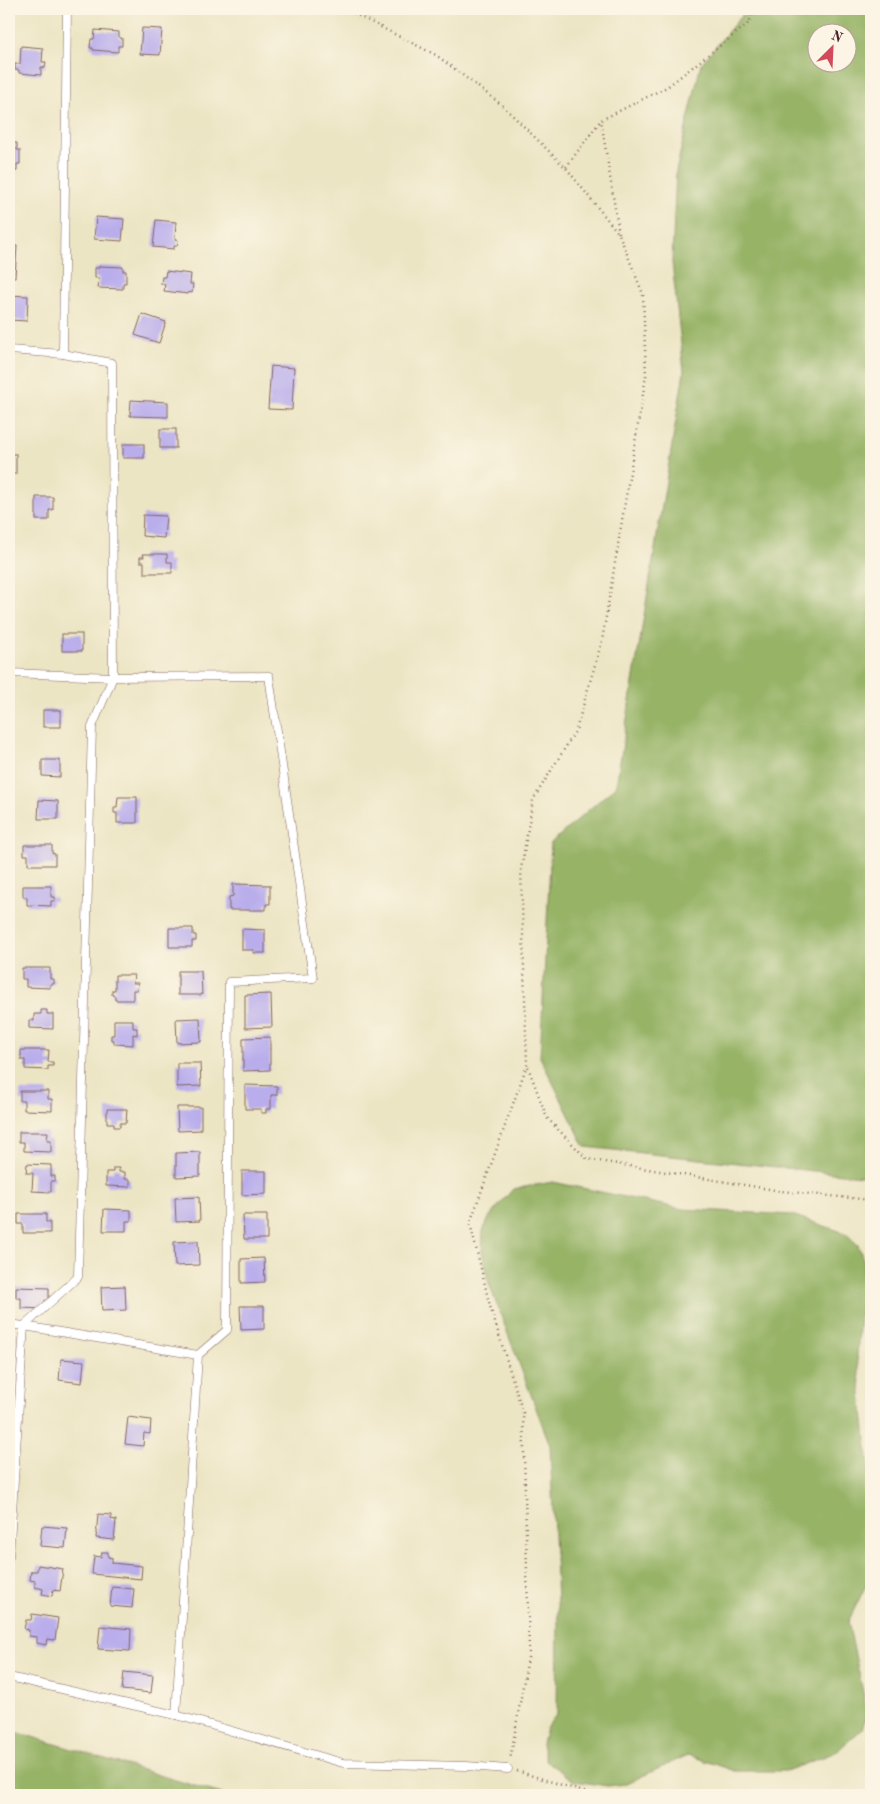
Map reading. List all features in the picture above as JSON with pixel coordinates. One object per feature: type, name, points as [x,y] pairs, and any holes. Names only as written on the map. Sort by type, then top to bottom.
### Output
[{"type":"lane","points":[[63,354],[67,9]]},
{"type":"lane","points":[[9,350],[63,354],[112,363],[113,677],[92,727],[78,1277],[24,1326],[9,1557]]},
{"type":"lane","points":[[9,673],[113,677],[269,676],[314,978],[229,982],[227,1330],[198,1355],[176,1715]]},
{"type":"lane","points":[[9,1324],[198,1355]]},
{"type":"lane","points":[[9,1677],[176,1715],[343,1763],[508,1768]]},
{"type":"path","points":[[345,9],[436,55],[502,105],[566,168],[619,234]]},
{"type":"path","points":[[566,168],[601,120],[667,87],[749,23],[754,9]]},
{"type":"path","points":[[601,120],[619,234],[643,294],[646,376],[602,641],[576,730],[533,800],[521,869],[527,1066],[547,1118],[587,1159],[781,1191],[871,1200]]},
{"type":"path","points":[[527,1066],[470,1223],[490,1306],[523,1413],[529,1652],[508,1768],[594,1795]]},
{"type":"path","points":[[871,1360],[871,1366]]},
{"type":"green space","points":[[747,9],[871,9],[871,1177],[585,1147],[540,1057],[551,843],[616,786],[684,372],[672,262],[676,171],[701,64]]},
{"type":"green space","points":[[553,1182],[682,1209],[792,1215],[845,1233],[858,1245],[864,1262],[857,1356],[871,1485],[871,1575],[848,1622],[867,1711],[862,1729],[836,1752],[786,1771],[735,1771],[688,1755],[625,1784],[608,1786],[574,1781],[546,1761],[542,1744],[546,1728],[557,1714],[558,1623],[550,1445],[489,1284],[482,1251],[483,1231],[490,1216],[513,1189]]},
{"type":"green space","points":[[9,1730],[225,1795],[9,1795]]},
{"type":"building","points":[[142,28],[162,29],[160,55],[140,54]]},
{"type":"building","points":[[95,30],[119,32],[119,38],[122,38],[122,46],[118,46],[118,52],[93,50],[93,48],[90,48]]},
{"type":"building","points":[[21,46],[43,48],[42,62],[46,62],[45,68],[41,67],[41,75],[19,73],[19,70],[15,70],[15,64],[20,64]]},
{"type":"building","points":[[13,89],[13,108],[9,108],[9,90]]},
{"type":"building","points":[[9,143],[17,143],[17,150],[20,150],[20,164],[17,164],[17,171],[9,171]]},
{"type":"building","points":[[9,194],[12,194],[12,216],[9,216]]},
{"type":"building","points":[[96,217],[124,219],[122,241],[94,239]]},
{"type":"building","points":[[156,220],[176,222],[175,239],[178,240],[177,246],[174,246],[174,249],[153,247]]},
{"type":"building","points":[[9,245],[17,246],[15,277],[9,277]]},
{"type":"building","points":[[99,266],[123,267],[123,271],[126,271],[126,283],[123,283],[123,289],[98,288],[99,278],[95,278],[95,268],[99,268]]},
{"type":"building","points":[[166,271],[191,274],[190,284],[193,284],[192,293],[164,291],[165,285],[161,284],[162,277],[165,277]]},
{"type":"building","points":[[9,295],[28,296],[27,321],[9,320]]},
{"type":"building","points":[[142,314],[166,322],[159,343],[135,335]]},
{"type":"building","points":[[271,366],[294,368],[292,410],[268,409]]},
{"type":"building","points":[[9,379],[13,379],[11,399],[9,399]]},
{"type":"building","points":[[131,400],[168,402],[168,417],[130,416]]},
{"type":"building","points":[[160,429],[176,429],[176,448],[160,448]]},
{"type":"building","points":[[123,444],[144,444],[144,458],[123,458]]},
{"type":"building","points":[[9,454],[16,454],[16,474],[9,474]]},
{"type":"building","points":[[36,497],[53,497],[53,510],[49,510],[49,520],[36,520]]},
{"type":"building","points":[[143,515],[166,516],[164,538],[142,536]]},
{"type":"building","points":[[143,554],[167,554],[167,562],[172,562],[172,573],[144,573],[144,562],[140,562],[140,557],[144,557]]},
{"type":"building","points":[[9,630],[12,630],[12,653],[9,653]]},
{"type":"building","points":[[62,634],[82,634],[82,651],[62,651]]},
{"type":"building","points":[[43,710],[61,710],[61,727],[43,727]]},
{"type":"building","points":[[42,760],[60,760],[60,777],[42,776]]},
{"type":"building","points":[[118,797],[137,797],[137,823],[117,823],[117,813],[114,813],[114,807],[117,807]]},
{"type":"building","points":[[39,800],[58,801],[58,819],[38,819]]},
{"type":"building","points":[[24,845],[52,845],[52,853],[55,854],[55,865],[28,865],[28,855],[24,855]]},
{"type":"building","points":[[233,884],[270,885],[270,904],[266,904],[266,910],[229,910],[229,897],[233,896]]},
{"type":"building","points":[[23,886],[51,886],[51,897],[55,897],[55,901],[51,901],[51,906],[27,905],[27,897],[23,897]]},
{"type":"building","points":[[169,928],[193,928],[193,935],[196,935],[196,941],[192,941],[192,947],[169,947]]},
{"type":"building","points":[[242,929],[265,930],[265,953],[254,953],[254,950],[242,950]]},
{"type":"building","points":[[22,968],[50,968],[50,979],[54,979],[54,984],[50,984],[50,988],[26,987],[26,979],[22,979]]},
{"type":"building","points":[[178,971],[201,971],[202,995],[178,995]]},
{"type":"building","points":[[115,975],[134,975],[133,983],[138,983],[137,990],[133,990],[133,1000],[115,1000],[112,990],[115,990]]},
{"type":"building","points":[[271,994],[272,1027],[245,1028],[245,995]]},
{"type":"building","points":[[41,1010],[47,1010],[47,1014],[53,1014],[53,1029],[29,1028],[29,1020],[34,1021],[34,1014],[41,1014]]},
{"type":"building","points":[[200,1018],[201,1042],[177,1043],[176,1019]]},
{"type":"building","points":[[114,1020],[133,1020],[133,1028],[137,1028],[137,1035],[133,1034],[133,1045],[114,1044],[114,1040],[111,1040],[111,1035],[114,1035]]},
{"type":"building","points":[[270,1037],[270,1070],[243,1071],[243,1038]]},
{"type":"building","points":[[21,1050],[49,1050],[48,1062],[53,1062],[53,1066],[48,1066],[48,1070],[25,1069],[25,1060],[21,1060]]},
{"type":"building","points":[[177,1063],[200,1063],[201,1086],[177,1087]]},
{"type":"building","points":[[245,1085],[277,1086],[277,1095],[271,1095],[271,1109],[266,1109],[266,1113],[261,1113],[261,1109],[245,1109]]},
{"type":"building","points":[[20,1091],[48,1091],[48,1099],[52,1099],[52,1111],[24,1110],[24,1101],[20,1101]]},
{"type":"building","points":[[177,1107],[201,1107],[201,1130],[178,1131]]},
{"type":"building","points":[[107,1109],[127,1109],[126,1123],[120,1123],[120,1127],[114,1127],[114,1123],[107,1123]]},
{"type":"building","points":[[19,1132],[48,1132],[47,1140],[51,1140],[51,1152],[24,1151],[24,1142],[19,1142]]},
{"type":"building","points":[[200,1152],[200,1176],[176,1177],[176,1153]]},
{"type":"building","points":[[27,1164],[51,1165],[51,1176],[55,1176],[55,1181],[51,1181],[51,1192],[32,1191],[33,1173],[26,1173]]},
{"type":"building","points":[[113,1168],[119,1168],[119,1172],[125,1172],[125,1179],[130,1179],[130,1187],[106,1186],[106,1172],[113,1172]]},
{"type":"building","points":[[242,1171],[266,1171],[266,1194],[242,1195]]},
{"type":"building","points":[[199,1197],[200,1221],[176,1222],[175,1198]]},
{"type":"building","points":[[104,1209],[131,1210],[131,1221],[126,1221],[126,1231],[103,1231]]},
{"type":"building","points":[[18,1214],[46,1214],[46,1222],[50,1222],[50,1233],[23,1233],[23,1224],[18,1224]]},
{"type":"building","points":[[243,1215],[267,1215],[267,1239],[244,1239]]},
{"type":"building","points":[[198,1241],[199,1265],[175,1266],[174,1242]]},
{"type":"building","points":[[264,1258],[265,1282],[241,1283],[241,1259]]},
{"type":"building","points":[[125,1286],[126,1310],[102,1311],[101,1287]]},
{"type":"building","points":[[16,1287],[49,1288],[49,1301],[45,1300],[45,1309],[21,1308],[21,1298],[16,1298]]},
{"type":"building","points":[[240,1306],[264,1306],[264,1329],[241,1330]]},
{"type":"building","points":[[61,1359],[84,1361],[82,1383],[59,1380]]},
{"type":"building","points":[[128,1417],[151,1420],[150,1434],[144,1433],[143,1446],[125,1444]]},
{"type":"building","points":[[98,1514],[111,1515],[111,1519],[116,1520],[114,1540],[96,1538]]},
{"type":"building","points":[[42,1526],[67,1528],[65,1548],[40,1546]]},
{"type":"building","points":[[102,1552],[108,1552],[108,1557],[112,1558],[112,1563],[142,1566],[141,1579],[92,1574],[94,1556],[101,1557]]},
{"type":"building","points":[[38,1565],[63,1569],[60,1591],[53,1590],[52,1596],[42,1594],[43,1589],[35,1587],[35,1581],[30,1580],[31,1571],[37,1571]]},
{"type":"building","points":[[112,1587],[134,1589],[132,1608],[110,1606]]},
{"type":"building","points":[[32,1614],[58,1618],[55,1640],[47,1639],[46,1645],[37,1643],[37,1637],[29,1636],[29,1630],[24,1629],[26,1620],[31,1620]]},
{"type":"building","points":[[100,1626],[131,1629],[130,1651],[98,1649]]},
{"type":"building","points":[[124,1672],[153,1675],[151,1693],[122,1690]]}]
